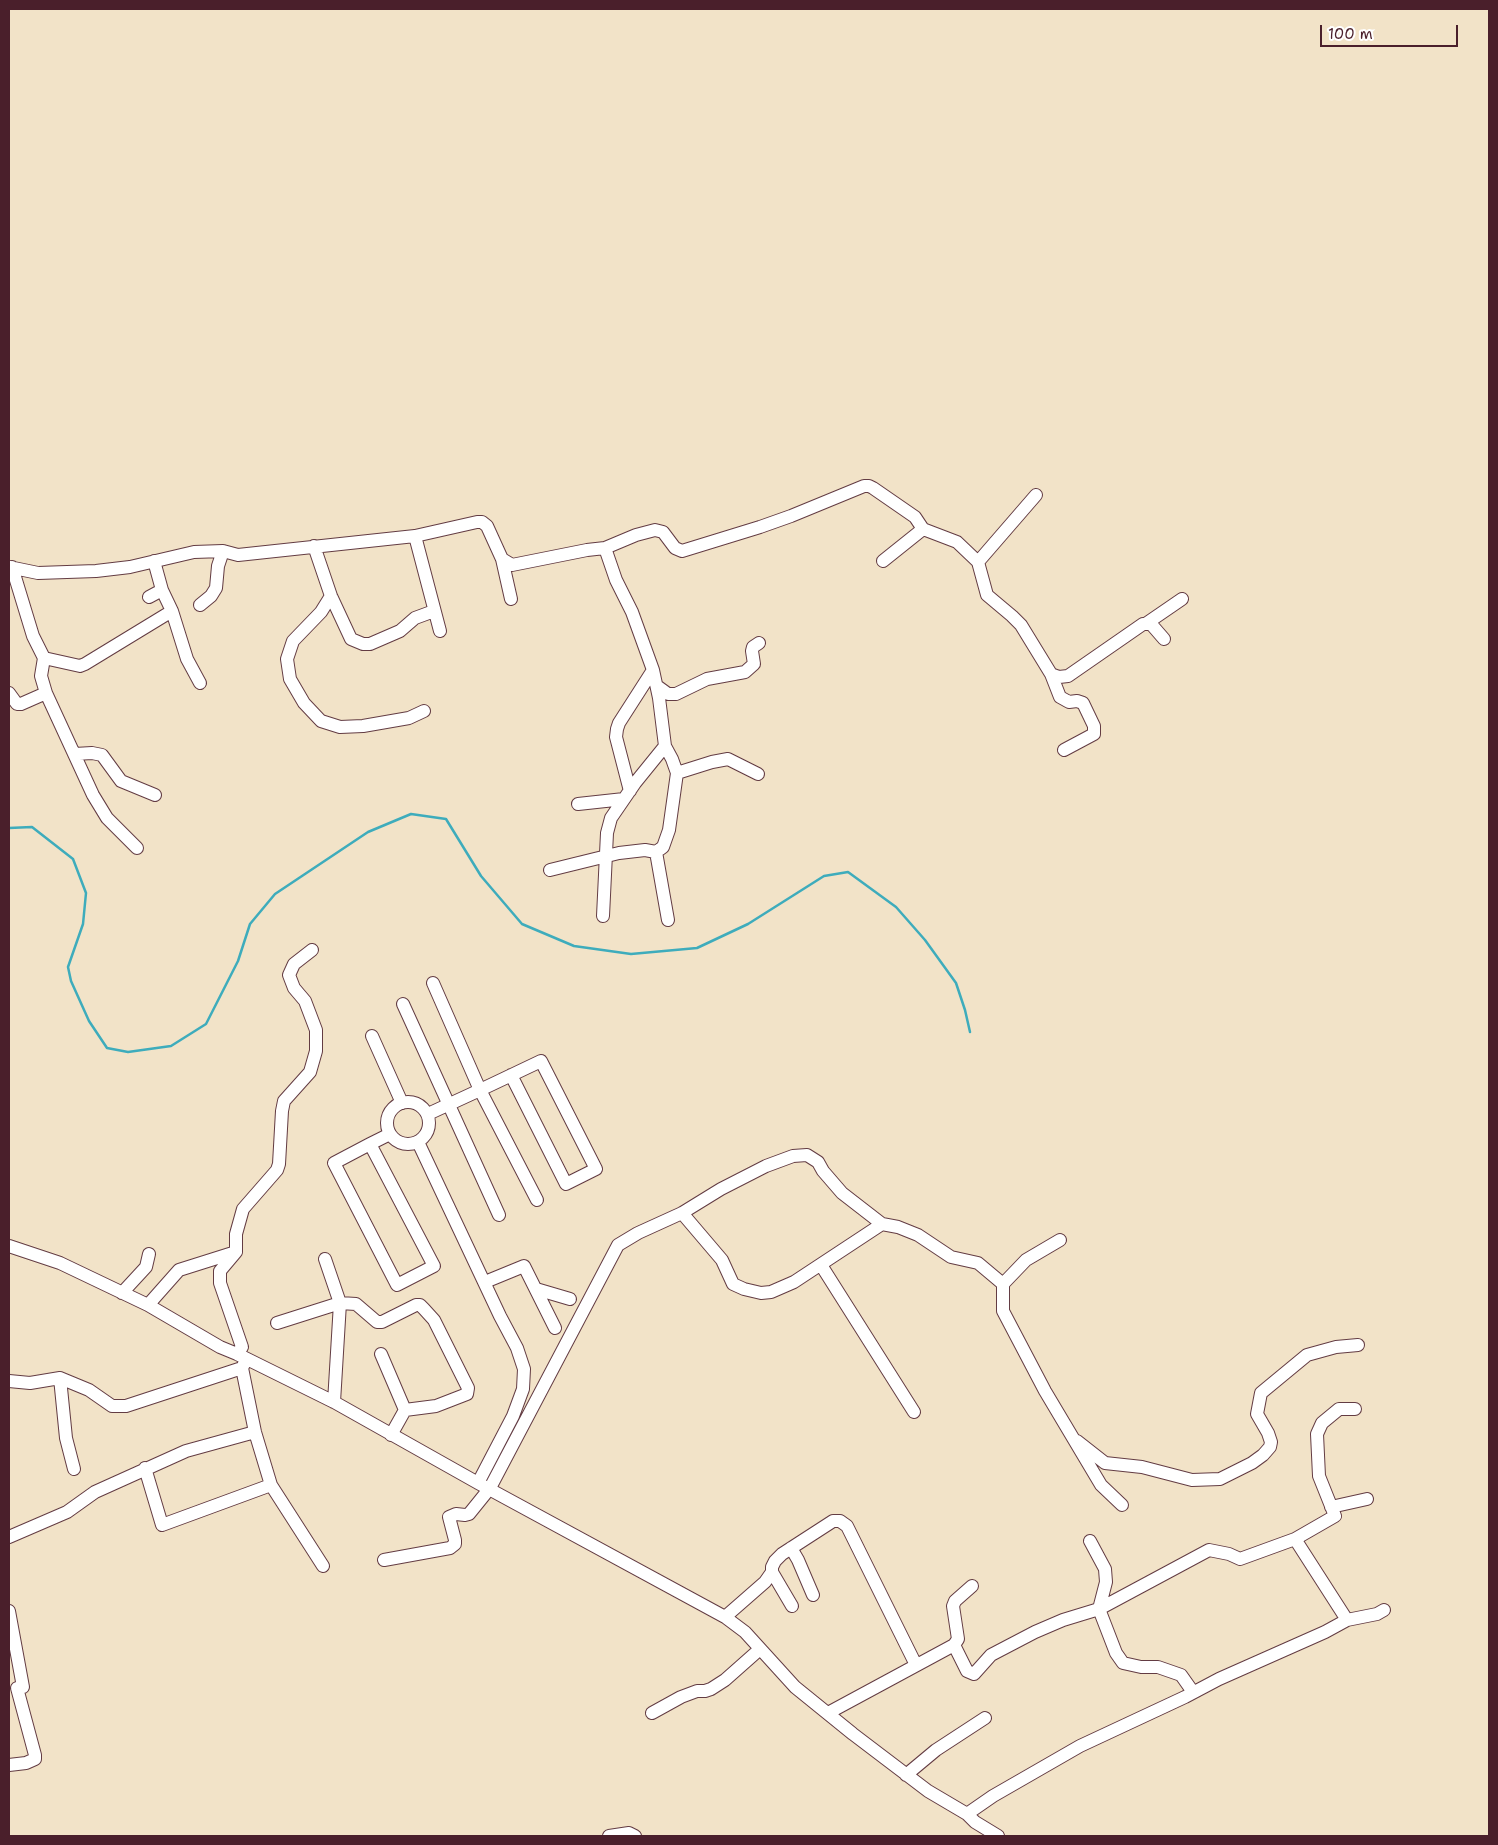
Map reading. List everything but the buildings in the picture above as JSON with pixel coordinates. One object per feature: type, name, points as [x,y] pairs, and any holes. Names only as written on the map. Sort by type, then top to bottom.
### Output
[{"type":"street","points":[[502,558],[509,564],[515,564],[605,548],[636,535],[655,530],[663,532],[675,548],[682,551],[783,519],[864,486],[874,488],[915,517],[923,529],[957,542],[978,562],[987,595],[1021,625],[1051,674],[1060,697],[1069,702],[1077,701],[1084,703],[1094,726],[1094,734],[1064,750]]},
{"type":"street","points":[[978,562],[1036,495]]},
{"type":"street","points":[[10,567],[38,573],[70,573],[130,568],[194,552],[223,551],[238,555],[415,536],[482,522],[492,533],[502,558],[511,599]]},
{"type":"street","points":[[884,561],[923,529]]},
{"type":"street","points":[[415,536],[440,631]]},
{"type":"street","points":[[314,546],[331,596],[351,640],[370,644],[400,631],[415,618],[434,611]]},
{"type":"street","points":[[605,548],[616,580],[632,612],[653,670],[665,746],[677,773],[669,830],[663,846],[656,852]]},
{"type":"street","points":[[200,606],[212,596],[216,588],[218,566],[223,551]]},
{"type":"street","points":[[154,561],[162,590],[172,611],[186,659],[200,683]]},
{"type":"street","points":[[10,567],[33,636],[44,658],[41,676],[46,693],[93,795],[107,818],[137,848]]},
{"type":"street","points":[[149,597],[162,590]]},
{"type":"street","points":[[331,596],[322,612],[293,641],[287,659],[290,679],[304,703],[321,720],[340,726],[363,726],[409,718],[424,711]]},
{"type":"street","points":[[1051,674],[1059,677],[1068,676],[1182,599]]},
{"type":"street","points":[[44,658],[80,666],[172,611]]},
{"type":"street","points":[[1147,623],[1164,640]]},
{"type":"street","points":[[657,686],[668,694],[676,694],[707,679],[745,672],[754,664],[752,651],[753,647],[759,643]]},
{"type":"street","points":[[627,795],[616,737],[617,729],[619,722],[653,670]]},
{"type":"street","points":[[9,693],[17,704],[21,704],[46,693]]},
{"type":"street","points":[[603,916],[607,833],[611,818],[665,746]]},
{"type":"street","points":[[75,754],[92,753],[102,755],[121,781],[155,795]]},
{"type":"street","points":[[677,773],[728,759],[758,774]]},
{"type":"street","points":[[578,804],[627,795]]},
{"type":"street","points":[[550,870],[606,855],[645,850],[656,852]]},
{"type":"street","points":[[656,852],[668,920]]},
{"type":"street","points":[[312,950],[294,964],[289,975],[294,988],[306,1001],[316,1030],[316,1051],[310,1072],[284,1101],[278,1164],[271,1179],[243,1209],[236,1234],[236,1252],[220,1272],[219,1278],[242,1347],[242,1360],[255,1432],[271,1485],[323,1566]]},
{"type":"street","points":[[433,983],[480,1090],[537,1200]]},
{"type":"street","points":[[403,1004],[498,1215]]},
{"type":"street","points":[[372,1036],[402,1103]]},
{"type":"street","points":[[428,1114],[541,1061],[596,1169],[566,1184],[511,1076]]},
{"type":"street","points":[[402,1103],[416,1103],[428,1114],[429,1120],[426,1136],[412,1144],[400,1143],[390,1134],[387,1126],[388,1115],[395,1106],[402,1103]]},
{"type":"street","points":[[370,1144],[434,1266],[397,1285],[334,1162],[370,1144],[390,1134]]},
{"type":"street","points":[[418,1142],[517,1348],[524,1369],[523,1389],[484,1486]]},
{"type":"street","points":[[384,1560],[450,1548],[455,1544],[448,1520],[449,1517],[453,1514],[469,1514],[618,1245],[638,1233],[682,1213],[721,1189],[766,1166],[793,1156],[807,1155],[818,1162],[823,1171],[842,1193],[882,1224],[898,1227],[918,1235],[951,1257],[978,1263],[1004,1284]]},
{"type":"street","points":[[682,1213],[722,1260],[733,1284],[761,1293],[771,1292],[794,1282],[882,1224]]},
{"type":"street","points":[[1060,1240],[1026,1260],[1004,1284],[1003,1311],[1045,1391],[1100,1486],[1122,1505]]},
{"type":"street","points":[[9,1246],[60,1263],[148,1305],[242,1360],[334,1402],[725,1617],[745,1632],[795,1687],[853,1734],[928,1791],[967,1814],[975,1822],[998,1836]]},
{"type":"street","points":[[148,1305],[179,1270],[236,1252]]},
{"type":"street","points":[[122,1293],[146,1267],[148,1254]]},
{"type":"street","points":[[325,1260],[340,1303],[334,1402]]},
{"type":"street","points":[[821,1265],[914,1412]]},
{"type":"street","points":[[485,1282],[524,1266],[555,1328]]},
{"type":"street","points":[[536,1289],[570,1299]]},
{"type":"street","points":[[277,1323],[340,1303],[356,1304],[377,1322],[382,1322],[416,1305],[420,1305],[434,1320],[468,1388],[466,1394],[427,1408],[405,1410]]},
{"type":"street","points":[[1072,1436],[1105,1463],[1142,1467],[1192,1480],[1220,1479],[1252,1464],[1270,1447],[1271,1442],[1268,1433],[1257,1414],[1261,1393],[1307,1355],[1336,1347],[1358,1345]]},
{"type":"street","points":[[381,1354],[405,1410]]},
{"type":"street","points":[[9,1381],[30,1383],[60,1378],[89,1390],[112,1406],[126,1406],[242,1360]]},
{"type":"street","points":[[60,1378],[66,1438],[74,1469]]},
{"type":"street","points":[[954,1646],[967,1671],[974,1674],[991,1655],[1063,1620],[1099,1609],[1209,1550],[1229,1554],[1240,1559],[1295,1539],[1335,1516],[1319,1476],[1317,1434],[1322,1422],[1339,1409],[1355,1409]]},
{"type":"street","points":[[391,1435],[405,1410]]},
{"type":"street","points":[[9,1537],[67,1512],[95,1492],[145,1468],[186,1451],[255,1432]]},
{"type":"street","points":[[145,1468],[162,1525],[271,1485]]},
{"type":"street","points":[[1331,1507],[1367,1499]]},
{"type":"street","points":[[725,1617],[765,1582],[772,1572],[775,1560],[833,1521],[840,1521],[847,1526],[916,1665]]},
{"type":"street","points":[[1295,1539],[1347,1620]]},
{"type":"street","points":[[1090,1541],[1105,1569],[1106,1582],[1099,1609],[1116,1653],[1123,1663],[1141,1667],[1158,1667],[1181,1676],[1193,1692]]},
{"type":"street","points":[[791,1548],[813,1595]]},
{"type":"street","points":[[772,1572],[792,1606]]},
{"type":"street","points":[[828,1713],[954,1646],[958,1639],[953,1606],[955,1601],[972,1586]]},
{"type":"street","points":[[967,1814],[993,1796],[1080,1746],[1347,1620],[1377,1614],[1384,1610]]},
{"type":"street","points":[[9,1611],[12,1647],[35,1759],[26,1763],[9,1765]]},
{"type":"street","points":[[652,1713],[681,1697],[697,1691],[712,1689],[760,1649]]},
{"type":"street","points":[[906,1775],[936,1750],[985,1718]]},
{"type":"street","points":[[609,1836],[629,1833],[634,1836]]},
{"type":"waterway","points":[[9,828],[32,827],[73,859],[86,893],[83,924],[68,967],[71,981],[89,1021],[107,1048],[128,1052],[171,1046],[206,1024],[238,961],[250,924],[275,894],[368,832],[411,814],[446,819],[481,876],[522,924],[574,946],[631,954],[697,948],[748,924],[824,876],[848,872],[896,907],[925,940],[956,983],[970,1032]]}]
